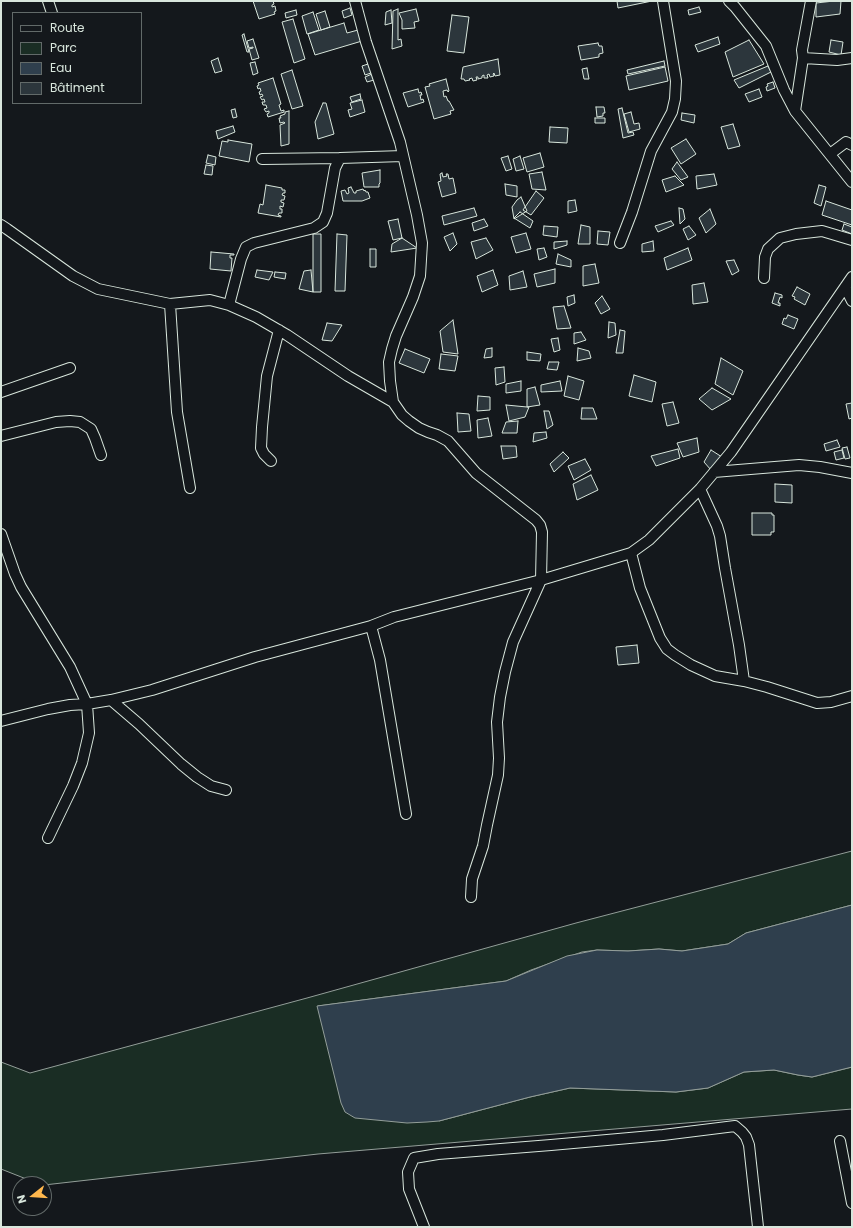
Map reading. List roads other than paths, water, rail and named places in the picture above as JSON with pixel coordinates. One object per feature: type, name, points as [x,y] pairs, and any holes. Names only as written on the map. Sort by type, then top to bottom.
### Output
[{"type":"street","points":[[48,1],[52,12]]},
{"type":"street","points":[[355,1],[366,42],[391,112],[417,215],[422,243],[420,276],[413,297],[396,336],[389,362],[390,381],[394,402],[402,415],[409,421],[419,428],[448,441],[476,473],[540,525],[542,532],[541,580],[513,642],[500,697],[497,722],[499,758],[498,775],[484,846],[472,879],[471,897]]},
{"type":"street","points":[[620,243],[632,212],[651,151],[672,112],[675,99],[676,81],[663,1]]},
{"type":"street","points":[[729,1],[766,46],[784,90],[795,112],[852,182]]},
{"type":"street","points":[[795,112],[802,50],[811,1]]},
{"type":"street","points":[[802,58],[837,60],[852,58]]},
{"type":"street","points":[[830,154],[846,142],[852,145]]},
{"type":"street","points":[[262,159],[403,156]]},
{"type":"street","points":[[229,305],[241,259],[246,247],[254,243],[314,228],[323,222],[327,213],[335,168],[340,158]]},
{"type":"street","points":[[1,226],[73,276],[98,289],[170,304],[210,300],[229,305],[256,317],[279,330],[348,376],[394,402]]},
{"type":"street","points":[[764,278],[765,257],[768,249],[780,238],[796,234],[822,231],[852,240]]},
{"type":"street","points":[[1,721],[55,708],[111,700],[152,690],[255,657],[371,626],[394,617],[541,580],[631,553],[649,540],[700,489],[736,445],[848,289],[852,277]]},
{"type":"street","points":[[848,289],[852,301]]},
{"type":"street","points":[[170,304],[177,412],[190,488]]},
{"type":"street","points":[[271,461],[264,454],[262,448],[262,428],[267,376],[279,330]]},
{"type":"street","points":[[1,392],[70,368]]},
{"type":"street","points":[[1,436],[56,422],[80,422],[91,429],[101,455]]},
{"type":"street","points":[[714,472],[798,466],[820,467],[852,473]]},
{"type":"street","points":[[700,489],[720,536],[744,681]]},
{"type":"street","points":[[1,534],[21,587],[70,667],[87,704],[89,733],[82,763],[73,786],[48,838]]},
{"type":"street","points":[[631,553],[643,595],[660,638],[667,649],[675,655],[691,665],[715,676],[767,687],[817,703],[831,702],[852,696]]},
{"type":"street","points":[[371,626],[380,660],[406,814]]},
{"type":"street","points":[[111,700],[181,764],[211,786],[226,790]]},
{"type":"street","points":[[424,1227],[409,1189],[408,1172],[414,1158],[438,1154],[550,1146],[663,1135],[735,1126],[746,1137],[749,1145],[758,1227]]},
{"type":"street","points":[[840,1141],[852,1203]]},
{"type":"water","points":[[852,905],[852,1067],[812,1077],[774,1070],[744,1072],[708,1088],[676,1092],[570,1088],[439,1121],[427,1122],[407,1123],[355,1118],[345,1112],[341,1103],[317,1006],[506,981],[567,956],[597,950],[628,951],[659,949],[682,951],[728,944],[746,933]]}]
